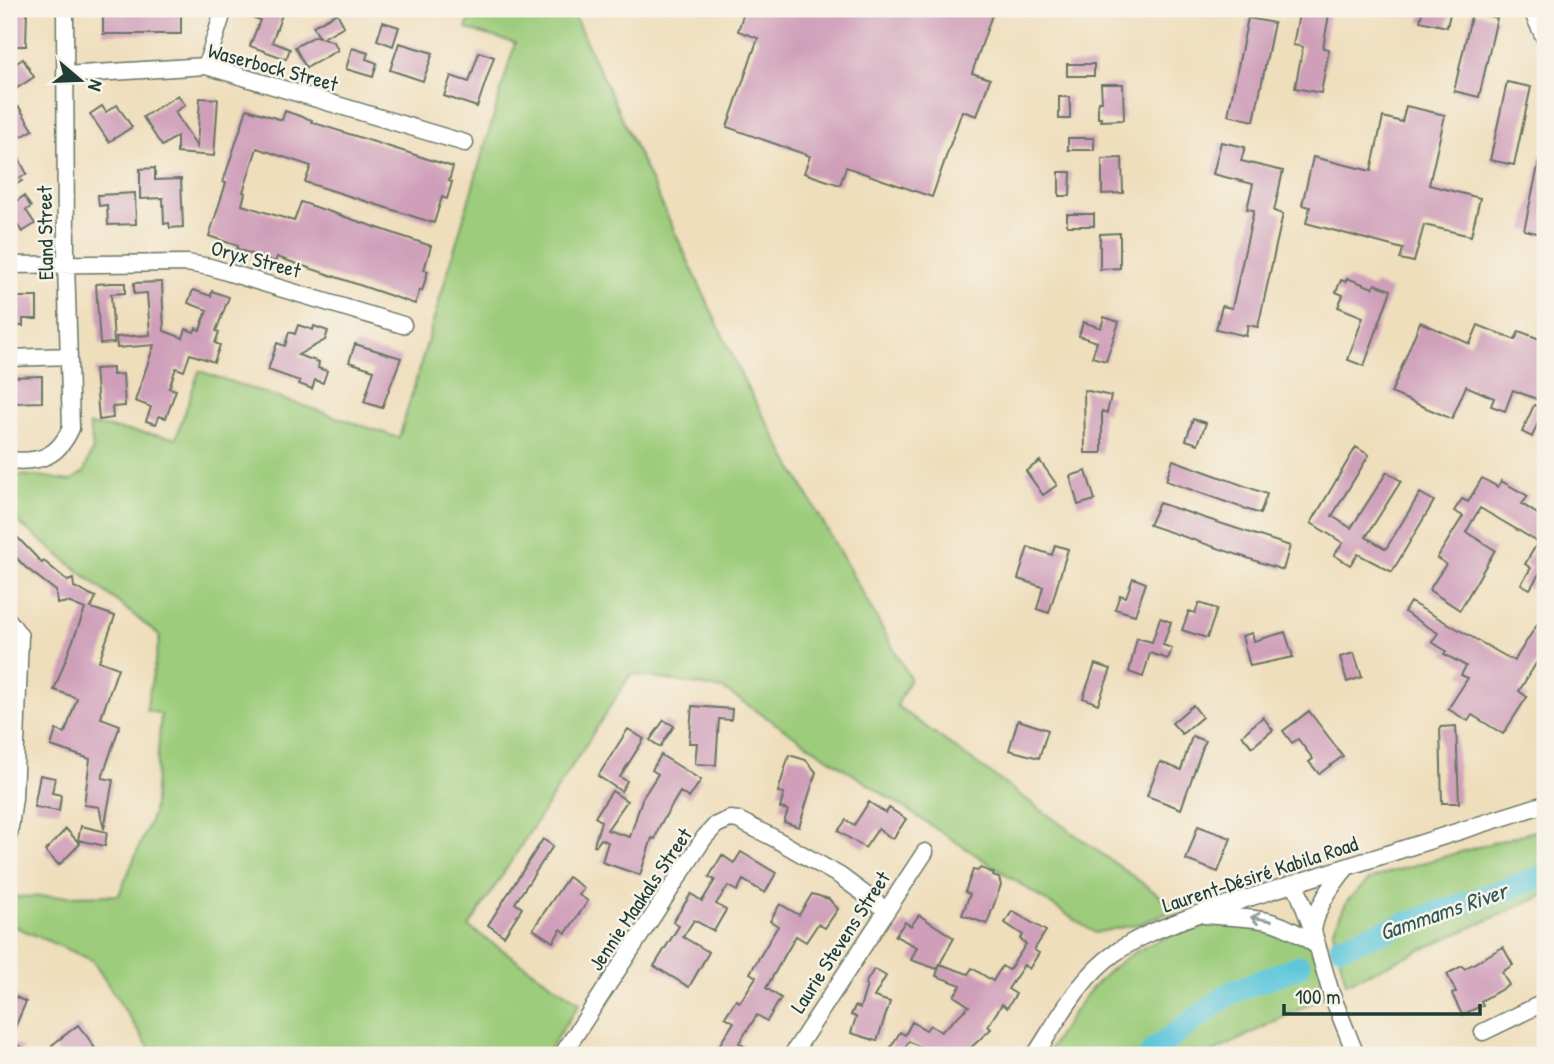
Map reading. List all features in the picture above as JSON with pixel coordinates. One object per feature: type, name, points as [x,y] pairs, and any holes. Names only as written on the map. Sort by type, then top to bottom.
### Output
[{"type":"street","name":"Eland Street","points":[[9,460],[38,460],[55,452],[65,442],[71,428],[66,264],[65,9]]},
{"type":"street","points":[[206,66],[224,9]]},
{"type":"street","points":[[1531,9],[1545,39]]},
{"type":"street","name":"Waserbock Street","points":[[65,75],[206,66],[238,85],[465,143]]},
{"type":"street","name":"Oryx Street","points":[[9,265],[187,264],[210,267],[403,325]]},
{"type":"street","points":[[9,358],[69,356]]},
{"type":"street","points":[[9,621],[20,636],[14,798],[9,834]]},
{"type":"street","name":"Laurent-Désiré Kabila Road","points":[[1035,1055],[1080,986],[1103,962],[1154,931],[1198,914],[1545,804]]},
{"type":"street","name":"Jennie Maakals Street","points":[[562,1055],[704,838],[716,825],[730,819],[738,820],[762,831],[840,876],[886,910]]},
{"type":"street","name":"Laurie Stevens Street","points":[[792,1055],[925,852]]},
{"type":"street","points":[[1315,938],[1324,898],[1346,868]]},
{"type":"street","points":[[1295,883],[1331,993],[1356,1055]]},
{"type":"street","points":[[1198,914],[1250,916],[1275,921],[1315,938]]},
{"type":"street","points":[[1483,1032],[1545,1002]]},
{"type":"green space","points":[[473,9],[571,9],[745,383],[910,678],[897,706],[1178,909],[1142,923],[1095,933],[723,689],[631,674],[469,927],[580,1003],[545,1055],[154,1055],[92,960],[9,924],[9,904],[12,897],[119,895],[153,814],[161,714],[146,710],[160,636],[9,515],[9,475],[70,481],[84,472],[93,448],[89,425],[176,438],[199,371],[399,438],[515,43],[466,29]]},
{"type":"green space","points":[[1545,828],[1545,895],[1346,983],[1333,931],[1347,901],[1369,880]]},
{"type":"green space","points":[[1237,916],[1317,946],[1331,993],[1208,1055],[1046,1055],[1090,991],[1122,961],[1169,936]]},
{"type":"building","points":[[9,9],[27,9],[26,46],[10,46]]},
{"type":"building","points":[[103,9],[181,9],[181,34],[103,34]]},
{"type":"building","points":[[258,9],[284,9],[272,42],[290,49],[286,59],[250,46],[260,20],[254,18]]},
{"type":"building","points":[[745,9],[994,9],[972,73],[990,79],[977,116],[962,111],[932,197],[846,167],[840,185],[804,173],[810,156],[727,127],[758,38],[738,31]]},
{"type":"building","points":[[1300,9],[1330,9],[1323,48],[1329,49],[1321,93],[1295,88],[1303,47],[1293,45]]},
{"type":"building","points":[[1423,9],[1451,9],[1447,27],[1420,21]]},
{"type":"building","points":[[1472,12],[1497,18],[1479,97],[1454,91]]},
{"type":"building","points":[[337,13],[344,26],[323,38],[334,42],[338,50],[306,68],[295,47],[315,36],[319,37],[313,26]]},
{"type":"building","points":[[1248,18],[1274,23],[1254,121],[1228,115]]},
{"type":"building","points":[[383,22],[399,27],[393,46],[377,40]]},
{"type":"building","points":[[399,43],[433,53],[423,81],[390,70]]},
{"type":"building","points":[[352,48],[368,53],[366,59],[377,63],[373,77],[346,69]]},
{"type":"building","points":[[479,52],[494,57],[477,107],[444,96],[451,76],[469,82]]},
{"type":"building","points":[[23,59],[34,77],[17,88],[9,76],[9,68]]},
{"type":"building","points":[[1067,64],[1094,64],[1094,76],[1067,76]]},
{"type":"building","points":[[1507,82],[1531,87],[1514,165],[1490,160]]},
{"type":"building","points":[[1101,84],[1123,84],[1124,120],[1101,121],[1101,118],[1098,118],[1098,101],[1102,101]]},
{"type":"building","points":[[178,95],[185,105],[175,112],[197,147],[200,98],[218,99],[214,156],[177,153],[177,136],[162,146],[143,117]]},
{"type":"building","points":[[1059,97],[1070,97],[1070,119],[1059,119]]},
{"type":"building","points":[[117,105],[132,127],[109,142],[90,114],[102,106],[106,112]]},
{"type":"building","points":[[1406,106],[1445,115],[1429,185],[1480,198],[1471,236],[1424,225],[1414,262],[1400,259],[1403,249],[1306,223],[1310,207],[1302,205],[1313,157],[1371,171],[1383,117],[1402,122]]},
{"type":"building","points":[[19,107],[33,130],[21,137],[13,124],[9,127],[9,114]]},
{"type":"building","points":[[247,109],[282,120],[285,111],[312,120],[311,122],[453,167],[447,199],[442,197],[434,223],[305,182],[311,166],[257,148],[243,192],[242,205],[294,221],[301,202],[431,246],[424,270],[428,271],[415,304],[277,257],[275,262],[209,236]]},
{"type":"building","points":[[1068,138],[1094,138],[1094,150],[1068,150]]},
{"type":"building","points":[[1221,142],[1245,147],[1241,161],[1283,171],[1274,211],[1283,214],[1258,327],[1248,325],[1246,336],[1216,329],[1222,306],[1232,308],[1254,210],[1247,209],[1253,184],[1213,174]]},
{"type":"building","points":[[16,153],[27,174],[13,186],[9,184],[9,156]]},
{"type":"building","points":[[1541,153],[1545,154],[1545,235],[1524,230]]},
{"type":"building","points":[[1122,158],[1123,193],[1102,194],[1102,159]]},
{"type":"building","points":[[155,168],[155,180],[181,179],[183,227],[170,228],[169,223],[164,224],[163,198],[140,199],[140,169]]},
{"type":"building","points":[[1059,172],[1071,172],[1070,196],[1059,196]]},
{"type":"building","points":[[135,193],[136,224],[108,225],[107,205],[99,206],[98,195]]},
{"type":"building","points":[[24,196],[31,207],[26,210],[35,224],[22,232],[13,218],[9,221],[9,206]]},
{"type":"building","points":[[1067,214],[1094,214],[1094,226],[1067,226]]},
{"type":"building","points":[[1120,233],[1120,268],[1100,269],[1100,234]]},
{"type":"building","points":[[1347,278],[1373,288],[1375,284],[1391,290],[1364,366],[1348,360],[1363,317],[1338,307],[1343,295],[1336,292],[1341,280],[1346,282]]},
{"type":"building","points":[[162,282],[164,331],[183,338],[186,329],[194,332],[196,328],[200,330],[207,310],[188,303],[193,290],[211,296],[212,291],[229,297],[216,331],[219,332],[215,343],[220,345],[214,362],[190,354],[184,371],[176,368],[169,388],[176,390],[166,418],[159,416],[156,424],[146,421],[151,407],[135,401],[154,345],[117,348],[116,337],[150,335],[147,293],[134,294],[134,283]]},
{"type":"building","points":[[125,283],[125,293],[111,294],[114,343],[100,344],[96,284]]},
{"type":"building","points":[[9,297],[37,297],[37,319],[23,319],[23,326],[9,326]]},
{"type":"building","points":[[1104,317],[1119,322],[1106,361],[1092,357],[1097,342],[1079,336],[1083,322],[1101,328]]},
{"type":"building","points":[[1420,322],[1470,344],[1478,325],[1515,340],[1519,331],[1545,341],[1545,384],[1539,400],[1513,390],[1505,411],[1491,406],[1494,398],[1466,386],[1452,419],[1391,393]]},
{"type":"building","points":[[298,325],[313,330],[314,326],[328,331],[325,340],[298,355],[319,362],[318,368],[327,371],[323,383],[315,380],[312,389],[299,384],[300,381],[268,370],[277,343],[285,346],[289,332],[295,334]]},
{"type":"building","points":[[355,344],[401,358],[382,408],[364,402],[374,370],[349,362]]},
{"type":"building","points":[[113,368],[113,375],[123,374],[125,406],[112,407],[113,418],[99,420],[95,369]]},
{"type":"building","points":[[42,376],[42,402],[11,403],[10,377]]},
{"type":"building","points":[[1084,390],[1111,396],[1107,413],[1102,411],[1102,453],[1085,453]]},
{"type":"building","points":[[1534,405],[1544,409],[1532,437],[1522,432]]},
{"type":"building","points":[[1193,419],[1206,423],[1198,444],[1186,440]]},
{"type":"building","points":[[1356,447],[1369,455],[1332,516],[1351,528],[1387,472],[1401,481],[1366,537],[1386,549],[1420,493],[1434,501],[1392,572],[1358,554],[1350,565],[1334,555],[1343,543],[1311,523]]},
{"type":"building","points":[[1173,460],[1267,494],[1260,514],[1166,481]]},
{"type":"building","points":[[1040,461],[1057,485],[1043,495],[1026,471]]},
{"type":"building","points":[[1086,471],[1095,500],[1078,505],[1070,476]]},
{"type":"building","points":[[1482,478],[1498,487],[1501,481],[1528,496],[1522,504],[1545,519],[1545,564],[1530,589],[1521,584],[1531,568],[1525,564],[1538,542],[1480,508],[1466,532],[1495,550],[1460,610],[1429,590],[1446,564],[1437,558],[1463,516],[1454,511],[1462,499],[1468,502]]},
{"type":"building","points":[[1159,503],[1290,546],[1283,570],[1149,525]]},
{"type":"building","points":[[17,537],[42,563],[44,561],[68,581],[73,579],[74,587],[96,597],[91,608],[115,616],[99,661],[118,668],[101,718],[120,725],[102,778],[113,780],[104,829],[99,807],[84,805],[90,759],[51,746],[56,730],[65,733],[77,698],[54,690],[85,609],[68,602],[57,604],[56,591],[25,567],[9,550],[9,545]]},
{"type":"building","points":[[1055,545],[1068,549],[1049,613],[1037,609],[1043,587],[1018,579],[1028,547],[1052,555]]},
{"type":"building","points":[[1133,578],[1146,583],[1135,615],[1115,609],[1120,595],[1126,597]]},
{"type":"building","points":[[1410,602],[1514,661],[1538,623],[1545,627],[1545,649],[1519,691],[1527,697],[1503,734],[1472,715],[1468,721],[1448,709],[1468,678],[1461,675],[1466,666],[1444,654],[1446,651],[1432,642],[1438,633],[1404,612]]},
{"type":"building","points":[[1199,603],[1217,609],[1207,638],[1182,630],[1189,611],[1195,613]]},
{"type":"building","points":[[1160,618],[1171,622],[1163,645],[1172,648],[1168,659],[1150,653],[1143,677],[1129,672],[1137,638],[1152,642]]},
{"type":"building","points":[[1285,632],[1293,657],[1250,666],[1242,636],[1252,633],[1254,641]]},
{"type":"building","points":[[1354,653],[1362,677],[1347,682],[1340,657]]},
{"type":"building","points":[[1095,664],[1111,669],[1098,704],[1083,698]]},
{"type":"building","points":[[1193,705],[1202,717],[1182,734],[1172,723]]},
{"type":"building","points":[[692,706],[732,709],[731,720],[719,719],[716,765],[695,764],[697,743],[689,743]]},
{"type":"building","points":[[1309,711],[1343,756],[1319,774],[1309,762],[1313,759],[1298,739],[1292,743],[1283,731]]},
{"type":"building","points":[[1263,717],[1273,730],[1252,747],[1242,735]]},
{"type":"building","points":[[664,720],[674,726],[660,747],[650,740]]},
{"type":"building","points":[[1018,720],[1048,730],[1039,758],[1009,750]]},
{"type":"building","points":[[1456,726],[1459,803],[1442,803],[1440,727]]},
{"type":"building","points":[[628,729],[644,739],[620,777],[627,781],[621,791],[598,776]]},
{"type":"building","points":[[1192,736],[1205,741],[1181,809],[1147,796],[1160,762],[1181,770]]},
{"type":"building","points":[[661,755],[701,780],[689,798],[680,792],[660,825],[655,839],[652,838],[640,875],[602,862],[608,842],[601,839],[594,845],[601,821],[595,817],[612,791],[627,801],[607,830],[630,837],[642,799],[658,774],[652,770]]},
{"type":"building","points":[[789,755],[806,760],[816,772],[799,827],[784,822],[788,810],[780,808],[784,793],[778,792]]},
{"type":"building","points":[[40,775],[55,778],[52,793],[61,795],[59,811],[34,807]]},
{"type":"building","points":[[869,802],[886,813],[889,808],[906,819],[893,839],[878,829],[865,848],[838,831],[846,820],[854,825]]},
{"type":"building","points":[[81,826],[107,832],[105,846],[78,840]]},
{"type":"building","points":[[1198,826],[1231,838],[1218,872],[1186,860]]},
{"type":"building","points":[[66,829],[80,844],[59,865],[45,851]]},
{"type":"building","points":[[543,839],[553,846],[515,903],[522,908],[504,936],[488,925]]},
{"type":"building","points":[[741,852],[776,873],[765,893],[743,880],[737,891],[728,886],[716,904],[726,910],[714,931],[694,920],[683,937],[709,952],[689,987],[654,966],[679,926],[673,922],[691,894],[702,901],[715,880],[709,877],[722,855],[734,863]]},
{"type":"building","points":[[981,868],[994,873],[993,876],[999,878],[1001,885],[987,924],[962,915],[970,894],[965,892],[973,870]]},
{"type":"building","points":[[568,877],[584,888],[579,895],[588,901],[566,933],[561,929],[553,942],[533,929]]},
{"type":"building","points":[[812,894],[829,899],[838,909],[825,928],[818,924],[806,942],[796,936],[766,988],[781,998],[767,1021],[757,1015],[739,1043],[758,1055],[713,1055],[734,1022],[725,1017],[736,1000],[740,1002],[756,977],[750,973],[778,926],[770,921],[780,904],[799,915]]},
{"type":"building","points":[[1012,911],[1046,931],[1034,950],[1039,953],[1029,969],[1024,965],[1008,989],[1016,994],[1007,1008],[1002,1004],[988,1026],[991,1029],[963,1055],[953,1049],[948,1055],[940,1051],[935,1055],[909,1041],[901,1055],[886,1055],[900,1032],[905,1035],[912,1022],[926,1030],[930,1025],[941,1032],[969,1006],[954,996],[961,985],[936,976],[940,964],[968,974],[972,968],[993,981],[1002,966],[1009,970],[1026,944],[1020,939],[1023,935],[1005,923]]},
{"type":"building","points":[[919,915],[954,938],[937,969],[911,960],[917,947],[895,936],[905,922],[911,926]]},
{"type":"building","points":[[1503,947],[1513,965],[1502,972],[1509,985],[1481,1001],[1483,1005],[1462,1015],[1452,994],[1456,992],[1447,974],[1462,966],[1464,969]]},
{"type":"building","points":[[874,969],[886,976],[874,997],[890,1002],[877,1041],[851,1033],[856,1017],[851,1015],[855,1006],[860,1008],[867,985],[865,984]]},
{"type":"building","points":[[12,995],[26,1002],[9,1041],[9,1003]]},
{"type":"building","points":[[78,1025],[99,1055],[59,1055],[52,1045]]},
{"type":"building","points":[[9,1041],[23,1048],[20,1055],[9,1055]]},
{"type":"waterway","name":"Gammams River","points":[[1341,946],[1545,876]]},
{"type":"waterway","name":"Gammams River","points":[[1150,1055],[1230,993],[1299,966]]}]
